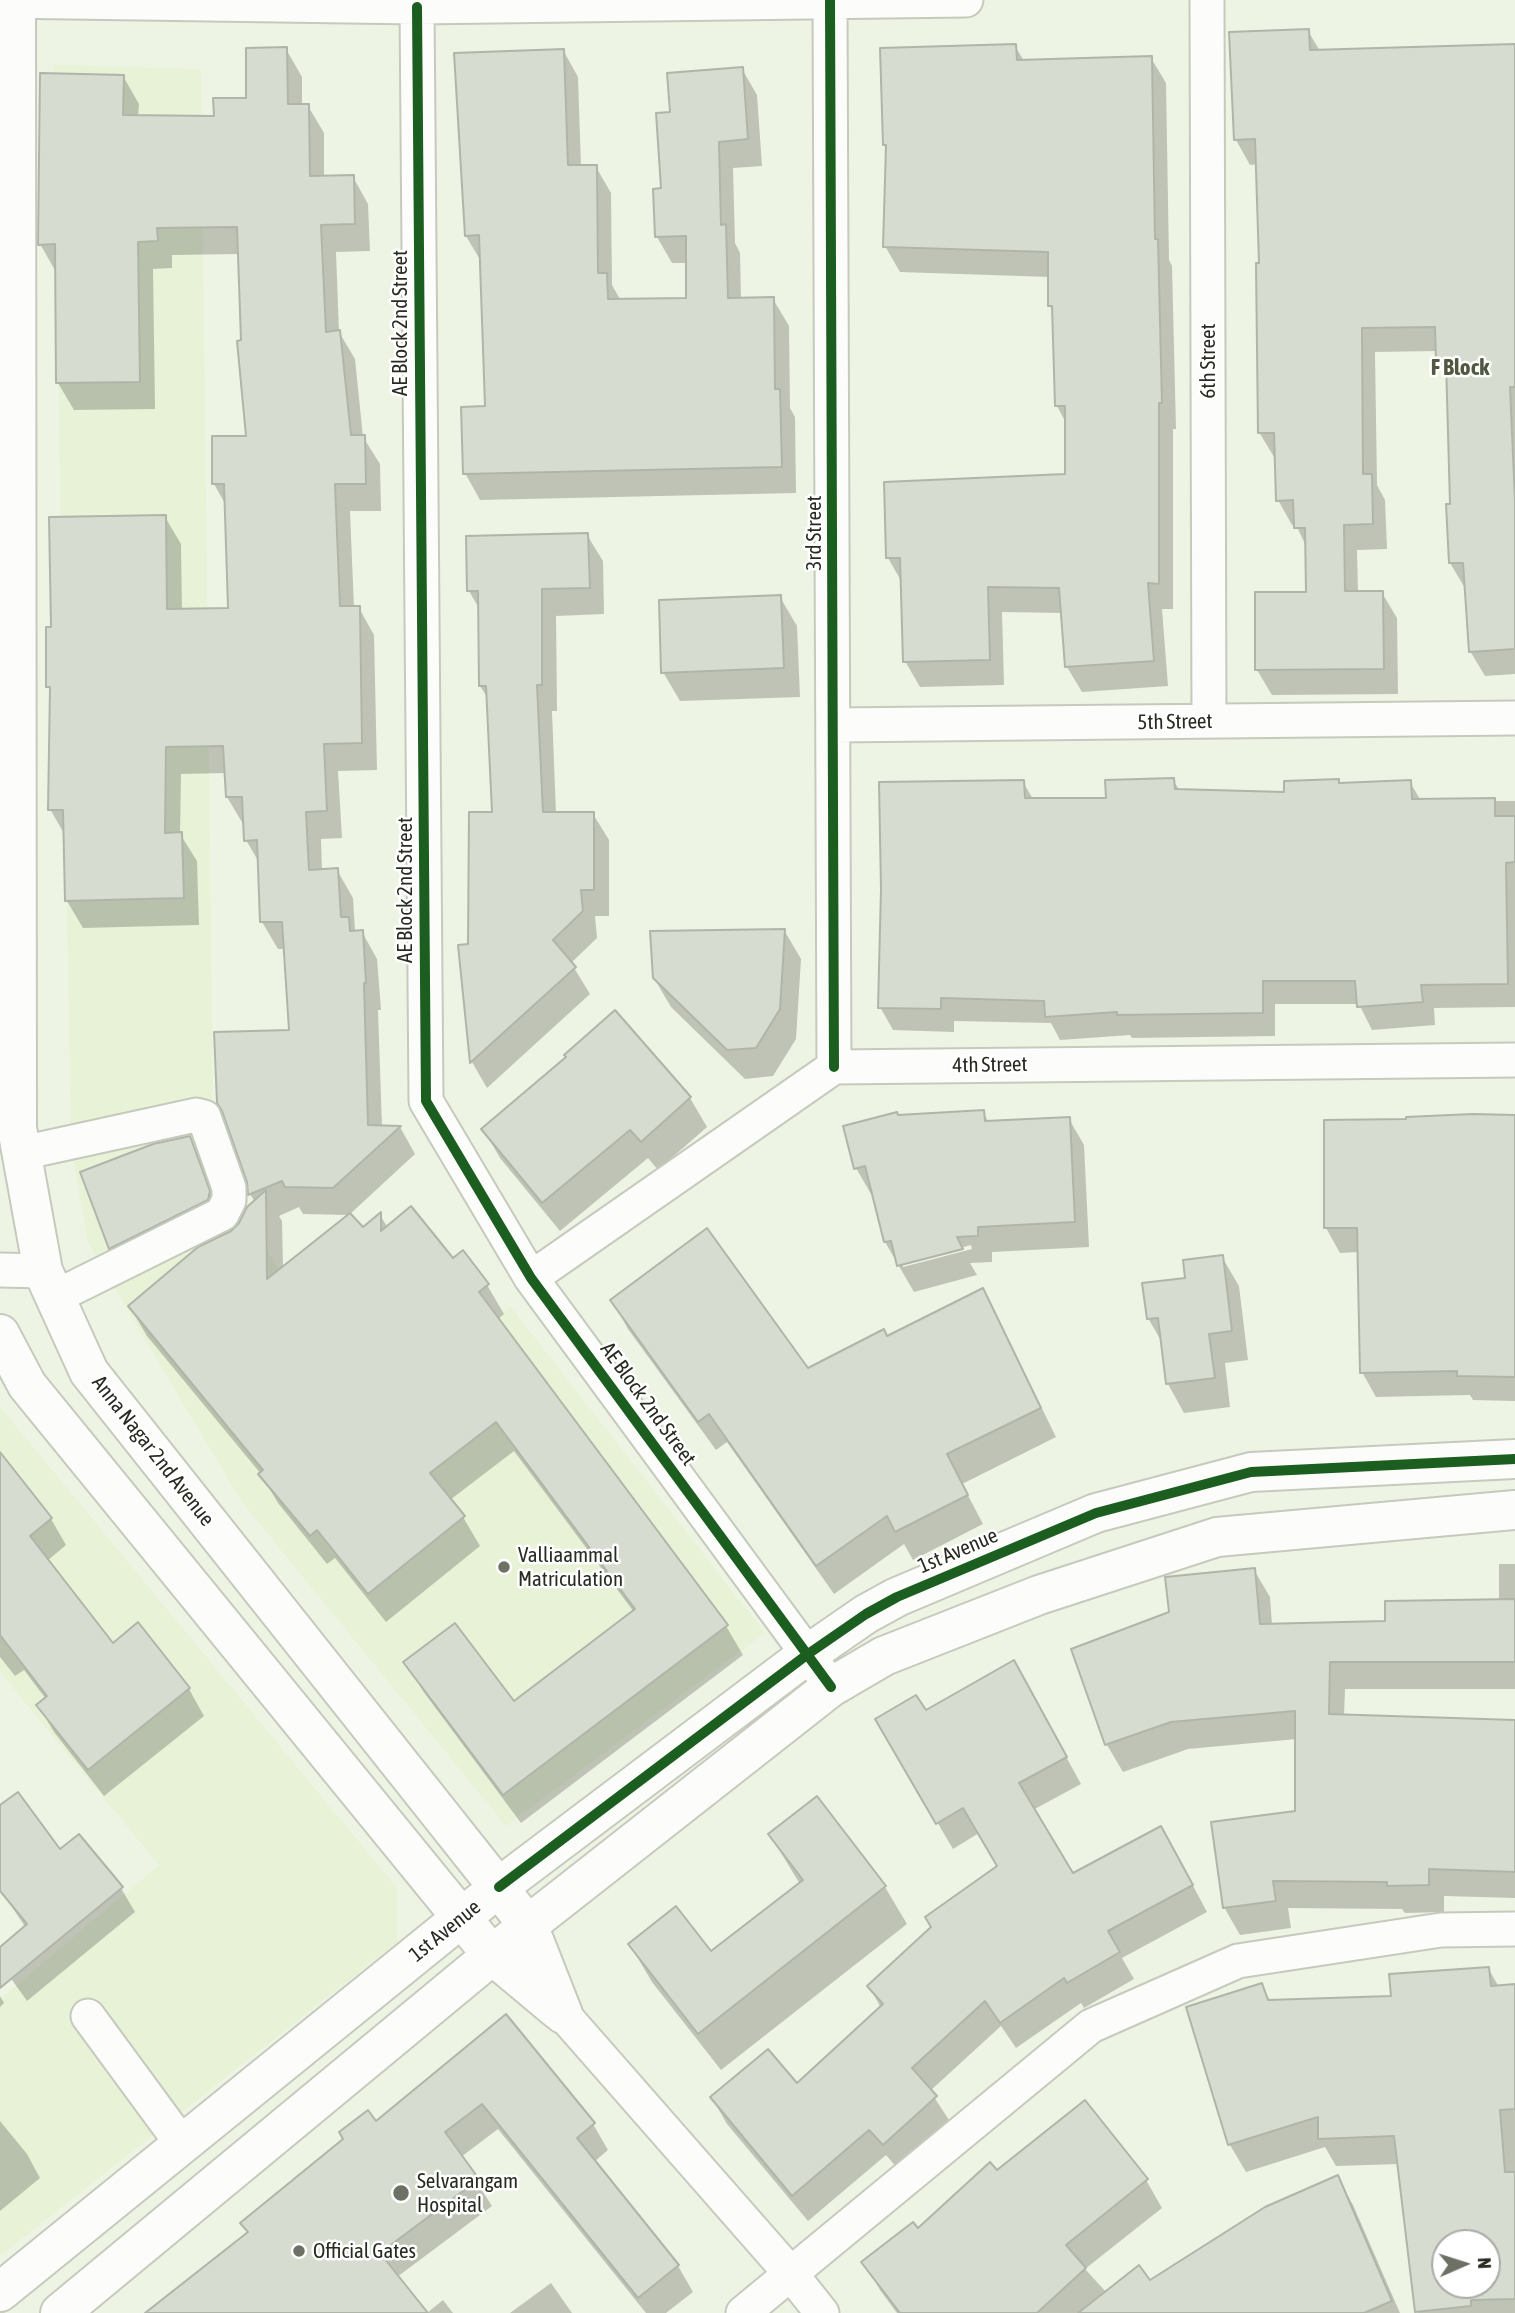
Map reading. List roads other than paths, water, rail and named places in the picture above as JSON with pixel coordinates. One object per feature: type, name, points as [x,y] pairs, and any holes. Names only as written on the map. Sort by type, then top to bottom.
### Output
[{"type":"main road","name":"Anna Nagar 2nd Avenue","points":[[16,0],[17,1114],[22,1153],[49,1284],[89,1372],[528,1925],[564,2014]]},
{"type":"main road","points":[[0,1334],[27,1385],[492,1955],[564,2014]]},
{"type":"main road","name":"1st Avenue","points":[[0,2292],[499,1887],[808,1654],[866,1614],[897,1597],[1096,1514],[1251,1472],[1515,1459]]},
{"type":"main road","points":[[60,2313],[528,1925],[831,1687],[884,1656],[1039,1595],[1217,1537],[1515,1510]]},
{"type":"street","points":[[0,1],[417,7],[966,0]]},
{"type":"street","name":"6th Street","points":[[1207,0],[1209,722]]},
{"type":"street","name":"3rd Street","points":[[830,1],[834,1067]]},
{"type":"street","name":"AE Block 2nd Street","points":[[417,7],[426,1101],[531,1278],[831,1687]]},
{"type":"street","name":"5th Street","points":[[834,726],[1515,718]]},
{"type":"street","name":"4th Street","points":[[834,1067],[1515,1060]]},
{"type":"street","points":[[531,1278],[834,1067]]},
{"type":"street","points":[[0,1270],[49,1284],[222,1214],[229,1200],[229,1188],[204,1117],[196,1115],[22,1153]]},
{"type":"street","points":[[743,2313],[1091,2026],[1238,1961],[1441,1930],[1515,1929]]},
{"type":"street","points":[[564,2014],[822,2313]]},
{"type":"street","points":[[88,2016],[182,2144]]},
{"type":"place","name":"Valliaammal Matriculation","points":[[504,1567]]},
{"type":"place","name":"Selvarangam Hospital","points":[[401,2193]]},
{"type":"place","name":"Official Gates","points":[[299,2251]]},
{"type":"district","name":"F Block","points":[[1460,368]]}]
